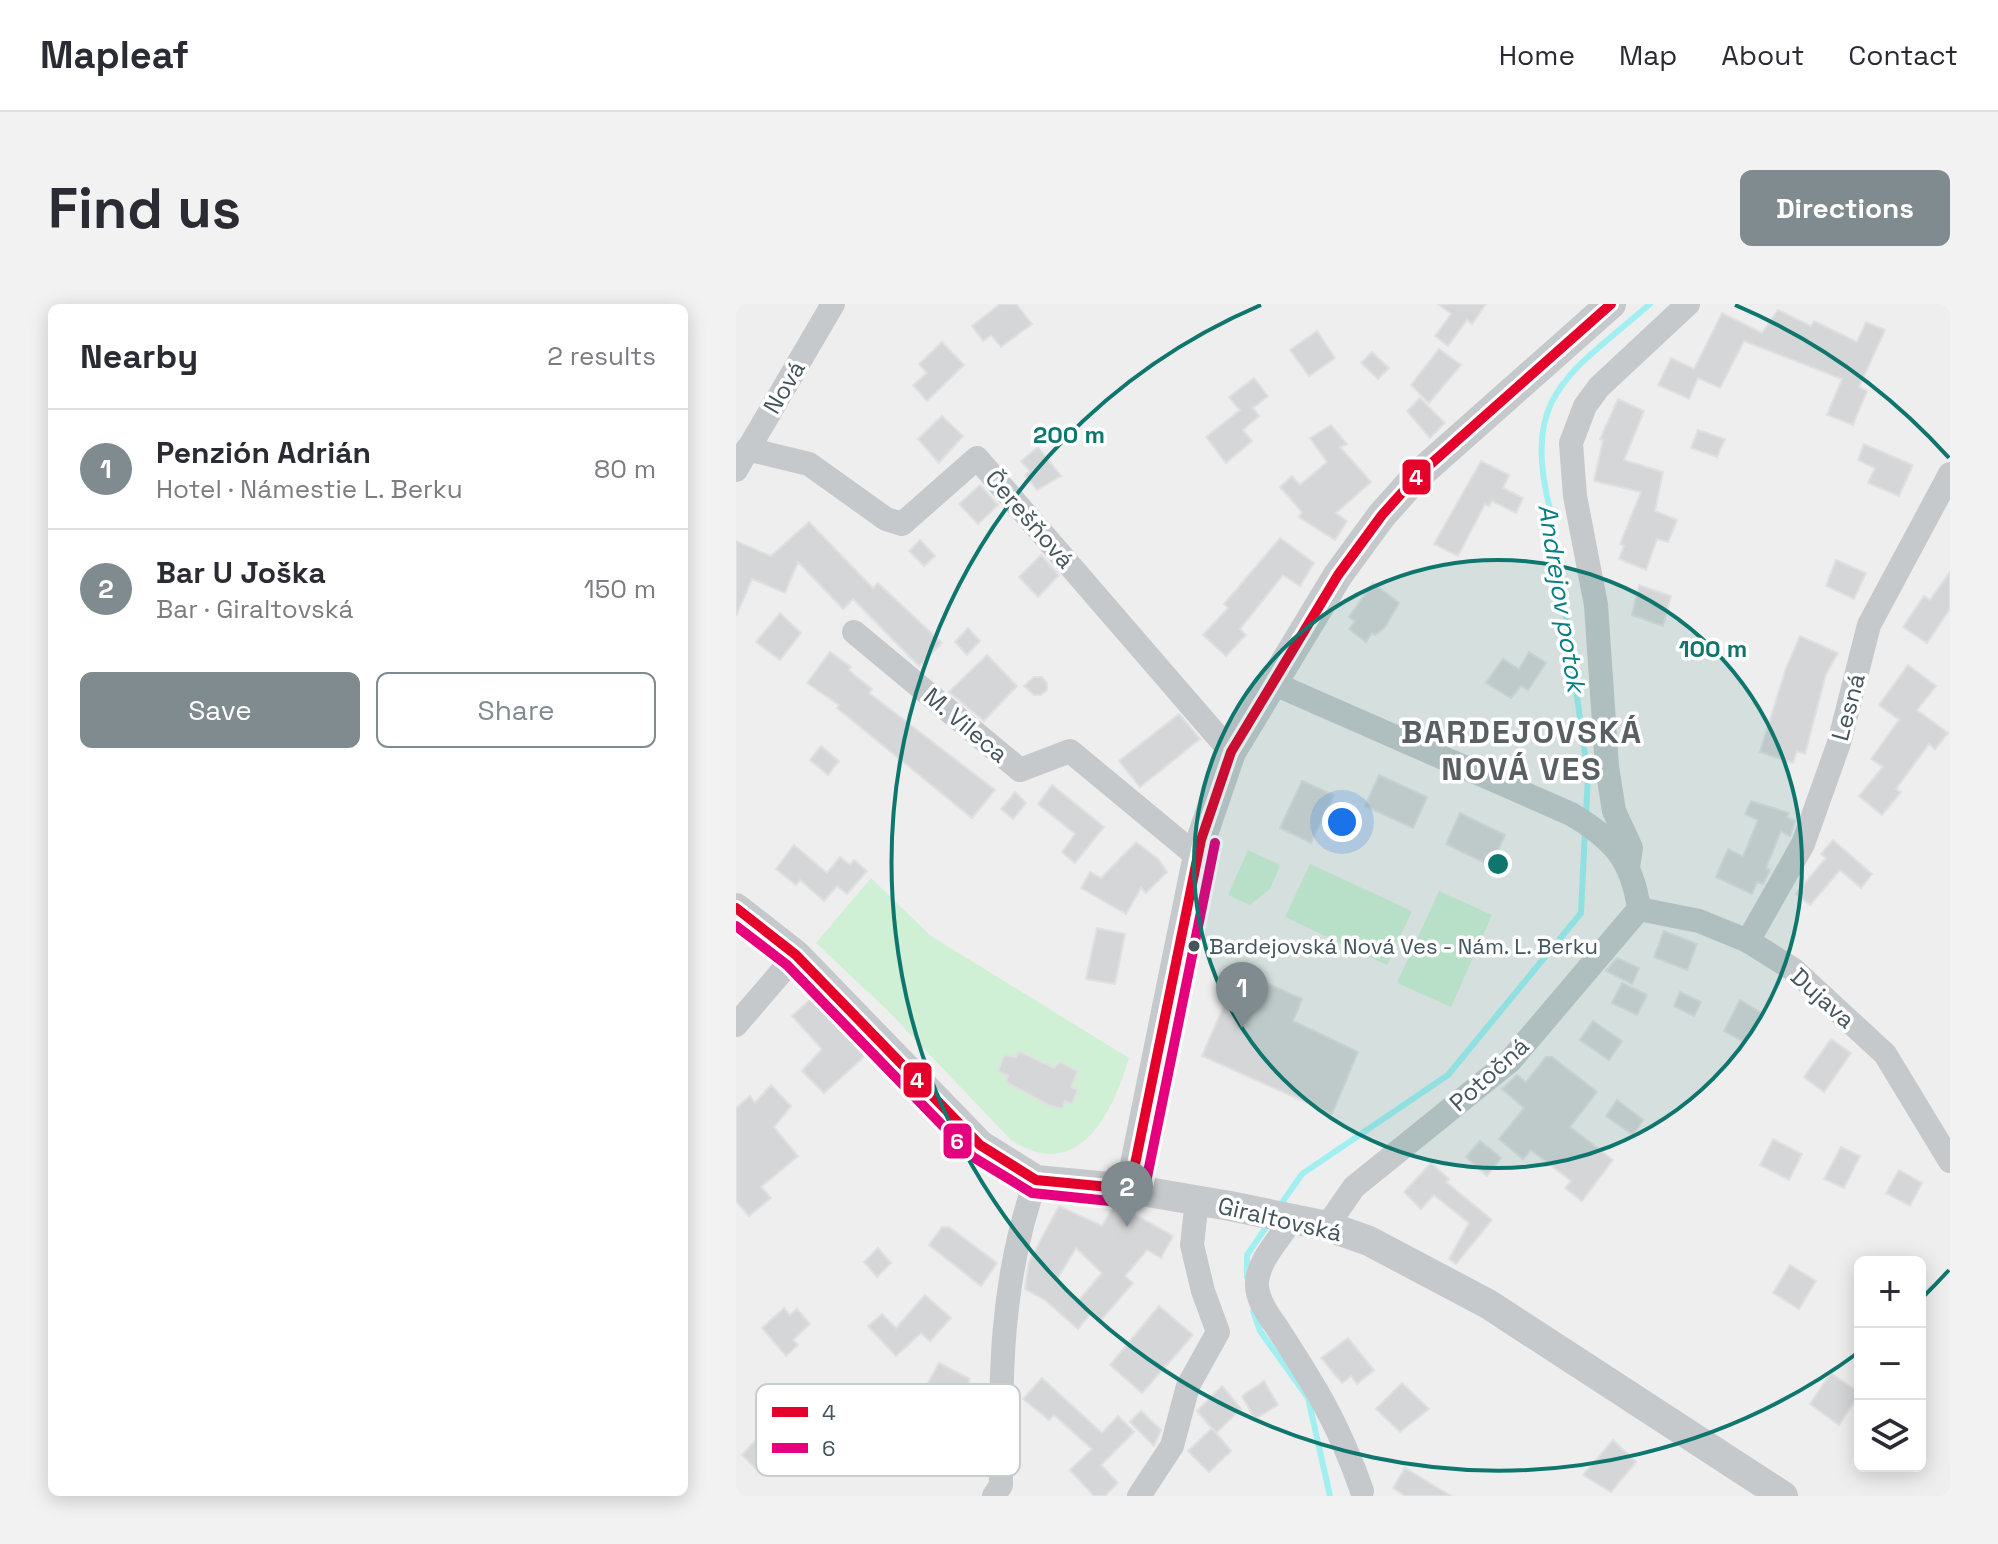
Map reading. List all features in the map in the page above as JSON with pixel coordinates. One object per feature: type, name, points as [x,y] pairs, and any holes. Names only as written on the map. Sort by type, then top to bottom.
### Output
[{"type":"street","name":"Nová","points":[[742,460],[833,304]]},
{"type":"street","points":[[1130,1189],[1198,857],[1211,806],[1231,752],[1270,682],[1338,575],[1382,515],[1416,477],[1611,304]]},
{"type":"street","points":[[1628,867],[1631,848],[1614,811],[1607,767],[1596,605],[1575,496],[1571,443],[1585,406],[1599,387],[1688,304]]},
{"type":"street","name":"Čerešňová","points":[[742,460],[809,464],[886,519],[902,524],[977,458],[1231,752]]},
{"type":"street","name":"Lesná","points":[[1748,941],[1803,844],[1839,743],[1869,625],[1950,474]]},
{"type":"street","name":"M. Vileca","points":[[854,632],[1020,770],[1070,751],[1198,857]]},
{"type":"street","points":[[1270,682],[1571,814],[1603,833],[1628,867],[1639,909]]},
{"type":"street","name":"Giraltovská","points":[[736,908],[796,955],[980,1145],[1036,1180],[1130,1189],[1293,1217],[1327,1226],[1395,1253],[1488,1304],[1783,1496]]},
{"type":"street","name":"Dujava","points":[[1639,909],[1699,921],[1748,941],[1794,970],[1885,1054],[1950,1161]]},
{"type":"street","name":"Potočná","points":[[1327,1226],[1354,1187],[1510,1061],[1639,909]]},
{"type":"street","points":[[736,1025],[796,955]]},
{"type":"street","points":[[999,1384],[1009,1279],[1036,1180]]},
{"type":"street","points":[[1139,1496],[1172,1446],[1188,1386],[1218,1332],[1203,1291],[1192,1245],[1197,1200]]},
{"type":"street","points":[[1293,1217],[1262,1265],[1257,1290],[1274,1324],[1323,1396],[1362,1491]]},
{"type":"green space","points":[[1248,850],[1280,865],[1270,889],[1250,905],[1228,895]]},
{"type":"green space","points":[[1310,864],[1412,911],[1387,965],[1285,917]]},
{"type":"green space","points":[[871,878],[931,936],[1129,1058],[1114,1100],[1090,1136],[1074,1148],[1056,1154],[1035,1152],[1011,1140],[887,1010],[816,943]]},
{"type":"green space","points":[[1439,891],[1492,915],[1451,1007],[1397,983]]},
{"type":"building","points":[[1000,304],[1016,304],[1032,324],[1001,347],[991,335],[983,341],[972,326]]},
{"type":"building","points":[[1438,304],[1486,304],[1472,324],[1467,320],[1448,346],[1435,336],[1451,314]]},
{"type":"building","points":[[1778,310],[1811,326],[1814,321],[1857,342],[1866,322],[1885,330],[1859,387],[1867,391],[1853,425],[1827,415],[1842,379],[1744,341],[1720,388],[1698,378],[1689,399],[1658,385],[1671,358],[1694,369],[1722,313],[1762,333]]},
{"type":"building","points":[[1317,331],[1335,358],[1309,376],[1290,350]]},
{"type":"building","points":[[942,342],[964,365],[927,401],[913,385],[927,373],[919,364]]},
{"type":"building","points":[[1439,349],[1461,365],[1429,403],[1411,385]]},
{"type":"building","points":[[1372,352],[1389,368],[1378,379],[1361,363]]},
{"type":"building","points":[[1254,378],[1268,396],[1253,408],[1259,416],[1243,430],[1252,441],[1226,463],[1206,437],[1240,410],[1229,397]]},
{"type":"building","points":[[1420,398],[1445,423],[1430,438],[1407,411]]},
{"type":"building","points":[[1618,399],[1644,411],[1624,460],[1663,472],[1655,511],[1677,520],[1668,542],[1657,539],[1646,570],[1619,559],[1624,546],[1620,544],[1641,492],[1594,481],[1603,440],[1600,439]]},
{"type":"building","points":[[942,416],[963,436],[939,463],[918,439]]},
{"type":"building","points":[[1331,425],[1347,444],[1340,447],[1371,482],[1336,513],[1347,521],[1335,540],[1299,517],[1302,512],[1280,487],[1292,476],[1300,485],[1327,462],[1310,438]]},
{"type":"building","points":[[1698,430],[1725,439],[1717,457],[1691,448]]},
{"type":"building","points":[[1864,444],[1913,465],[1899,496],[1868,483],[1875,468],[1858,460]]},
{"type":"building","points":[[1038,447],[1061,476],[1037,490],[1025,475],[1030,471],[1021,461]]},
{"type":"building","points":[[1481,461],[1509,475],[1503,488],[1523,498],[1516,513],[1492,501],[1489,506],[1485,504],[1458,556],[1434,544]]},
{"type":"building","points":[[980,485],[998,505],[978,524],[959,504]]},
{"type":"building","points":[[809,522],[873,588],[878,583],[942,643],[919,666],[853,599],[843,609],[798,562],[785,593],[752,579],[736,616],[736,541],[771,556]]},
{"type":"building","points":[[1280,538],[1314,563],[1300,586],[1283,575],[1240,629],[1246,635],[1226,656],[1203,635],[1228,608],[1224,604]]},
{"type":"building","points":[[920,540],[935,556],[924,566],[909,551]]},
{"type":"building","points":[[1041,555],[1059,575],[1038,597],[1019,577]]},
{"type":"building","points":[[1836,560],[1866,573],[1854,599],[1826,586]]},
{"type":"building","points":[[1950,572],[1950,609],[1927,643],[1903,627],[1924,596],[1930,600]]},
{"type":"building","points":[[1373,583],[1399,603],[1385,627],[1375,635],[1372,633],[1366,642],[1349,629],[1355,621],[1349,617]]},
{"type":"building","points":[[1639,585],[1671,596],[1663,626],[1632,615]]},
{"type":"building","points":[[780,613],[801,633],[780,660],[756,642]]},
{"type":"building","points":[[968,628],[980,641],[967,655],[955,642]]},
{"type":"building","points":[[1800,636],[1838,653],[1826,674],[1805,754],[1797,751],[1793,763],[1760,752],[1786,668]]},
{"type":"building","points":[[830,652],[851,667],[849,670],[872,689],[869,693],[995,790],[972,818],[837,708],[839,705],[807,683]]},
{"type":"building","points":[[1529,652],[1546,663],[1528,690],[1521,686],[1511,698],[1486,683],[1503,659],[1519,669]]},
{"type":"building","points":[[987,655],[1017,686],[984,721],[949,692]]},
{"type":"building","points":[[1908,665],[1936,686],[1917,710],[1948,733],[1935,749],[1929,744],[1896,789],[1901,792],[1882,815],[1859,796],[1883,767],[1871,759],[1899,720],[1879,705]]},
{"type":"building","points":[[1034,677],[1042,677],[1047,683],[1047,690],[1041,695],[1034,695],[1024,686]]},
{"type":"building","points":[[1179,714],[1200,739],[1140,787],[1119,761]]},
{"type":"building","points":[[821,746],[839,761],[828,775],[810,760]]},
{"type":"building","points":[[1379,775],[1427,797],[1413,828],[1365,806]]},
{"type":"building","points":[[1302,781],[1334,795],[1311,843],[1280,828]]},
{"type":"building","points":[[1052,785],[1104,827],[1075,863],[1062,852],[1075,834],[1038,804]]},
{"type":"building","points":[[1015,792],[1026,803],[1013,819],[1001,809]]},
{"type":"building","points":[[1751,801],[1789,813],[1787,817],[1795,821],[1790,836],[1781,831],[1766,868],[1770,870],[1763,884],[1757,882],[1752,894],[1716,877],[1728,849],[1743,857],[1758,820],[1745,814]]},
{"type":"building","points":[[1460,813],[1505,835],[1491,866],[1446,844]]},
{"type":"building","points":[[1833,840],[1872,874],[1861,888],[1840,870],[1810,905],[1796,894],[1826,858],[1821,854]]},
{"type":"building","points":[[1136,842],[1158,859],[1167,872],[1146,893],[1141,888],[1126,914],[1081,888],[1090,872],[1101,878]]},
{"type":"building","points":[[794,845],[827,873],[840,857],[850,865],[854,860],[867,871],[847,894],[837,886],[824,901],[800,880],[796,885],[776,869]]},
{"type":"building","points":[[1097,928],[1125,934],[1115,984],[1086,979]]},
{"type":"building","points":[[1664,931],[1697,944],[1687,970],[1654,957]]},
{"type":"building","points":[[1617,958],[1639,968],[1632,984],[1606,971]]},
{"type":"building","points":[[1251,976],[1302,999],[1293,1021],[1358,1052],[1332,1114],[1202,1056],[1228,996],[1224,994],[1231,979],[1247,986]]},
{"type":"building","points":[[1622,983],[1647,995],[1637,1015],[1612,1003]]},
{"type":"building","points":[[1680,992],[1701,1002],[1694,1016],[1674,1006]]},
{"type":"building","points":[[812,998],[867,1054],[824,1093],[802,1071],[822,1049],[792,1016]]},
{"type":"building","points":[[1740,1000],[1762,1013],[1744,1042],[1724,1031]]},
{"type":"building","points":[[1593,1021],[1622,1041],[1609,1060],[1580,1040]]},
{"type":"building","points":[[1831,1039],[1851,1053],[1824,1092],[1804,1077]]},
{"type":"building","points":[[1019,1051],[1054,1068],[1060,1062],[1078,1071],[1071,1087],[1078,1090],[1072,1104],[1065,1101],[1062,1109],[1048,1105],[1006,1082],[1008,1076],[998,1071],[1004,1055],[1016,1057]]},
{"type":"building","points":[[1546,1057],[1552,1057],[1597,1092],[1570,1127],[1613,1160],[1582,1201],[1565,1188],[1571,1181],[1531,1150],[1523,1159],[1499,1139],[1524,1108],[1502,1089],[1517,1075],[1526,1082]]},
{"type":"building","points":[[771,1085],[791,1106],[774,1127],[798,1156],[761,1187],[771,1198],[749,1216],[736,1201],[736,1108],[750,1096],[755,1103]]},
{"type":"building","points":[[1617,1100],[1643,1120],[1633,1135],[1606,1116]]},
{"type":"building","points":[[1773,1139],[1802,1154],[1789,1180],[1760,1165]]},
{"type":"building","points":[[1480,1141],[1501,1158],[1487,1176],[1466,1157]]},
{"type":"building","points":[[1841,1147],[1860,1156],[1844,1188],[1824,1179]]},
{"type":"building","points":[[1431,1163],[1449,1179],[1446,1182],[1492,1220],[1456,1264],[1449,1259],[1469,1223],[1434,1195],[1421,1209],[1404,1192]]},
{"type":"building","points":[[1899,1170],[1922,1183],[1910,1206],[1886,1193]]},
{"type":"building","points":[[1059,1206],[1102,1226],[1114,1206],[1120,1206],[1173,1236],[1161,1258],[1147,1250],[1125,1276],[1133,1283],[1101,1320],[1092,1312],[1078,1329],[1045,1300],[1025,1289],[1029,1262]],"holes":[[[1076,1248],[1102,1273],[1078,1301],[1056,1281]]]},
{"type":"building","points":[[942,1227],[949,1227],[997,1263],[981,1286],[929,1245]]},
{"type":"building","points":[[878,1248],[891,1263],[877,1277],[864,1262]]},
{"type":"building","points":[[1790,1265],[1816,1281],[1799,1309],[1773,1293]]},
{"type":"building","points":[[925,1295],[951,1318],[930,1341],[921,1333],[896,1356],[868,1326],[882,1314],[896,1328]]},
{"type":"building","points":[[1159,1306],[1193,1335],[1142,1393],[1110,1365]]},
{"type":"building","points":[[784,1308],[790,1315],[797,1309],[810,1324],[793,1340],[798,1345],[786,1356],[762,1328]]},
{"type":"building","points":[[1348,1338],[1374,1370],[1357,1384],[1351,1376],[1342,1383],[1321,1358]]},
{"type":"building","points":[[939,1363],[970,1379],[968,1384],[928,1384]]},
{"type":"building","points":[[1831,1373],[1854,1389],[1854,1402],[1839,1425],[1810,1404]]},
{"type":"building","points":[[1042,1378],[1102,1433],[1118,1416],[1134,1432],[1101,1465],[1118,1483],[1105,1496],[1094,1496],[1070,1470],[1092,1449],[1054,1415],[1049,1420],[1023,1399]]},
{"type":"building","points":[[1264,1381],[1278,1405],[1255,1419],[1242,1396]]},
{"type":"building","points":[[1402,1383],[1429,1409],[1400,1432],[1376,1409]]},
{"type":"building","points":[[1222,1386],[1241,1409],[1216,1433],[1197,1411]]},
{"type":"building","points":[[1141,1411],[1161,1430],[1154,1446],[1130,1422]]},
{"type":"building","points":[[1212,1428],[1231,1451],[1209,1472],[1188,1451]]},
{"type":"building","points":[[756,1440],[756,1469],[742,1455]]},
{"type":"building","points":[[1613,1440],[1636,1462],[1611,1492],[1583,1475]]},
{"type":"building","points":[[1405,1468],[1451,1496],[1405,1496],[1393,1488]]},
{"type":"waterway","name":"Andrejov potok","points":[[1586,815],[1588,776],[1552,517],[1543,476],[1542,442],[1547,415],[1558,392],[1574,371],[1650,304]]},
{"type":"waterway","name":"Andrejov potok","points":[[1279,1207],[1302,1174],[1448,1075],[1581,913],[1585,830]]},
{"type":"waterway","name":"Andrejov potok","points":[[1247,1277],[1247,1255],[1269,1223]]},
{"type":"waterway","name":"Andrejov potok","points":[[1253,1311],[1260,1331],[1308,1398],[1330,1496]]},
{"type":"transit line","name":"4","points":[[1130,1189],[1201,840],[1231,752],[1338,575],[1382,515],[1416,477],[1611,304]]},
{"type":"transit line","name":"6","points":[[1144,1192],[1215,843]]},
{"type":"transit line","name":"4","points":[[736,908],[796,955],[980,1145],[1036,1180],[1130,1189]]},
{"type":"transit line","name":"6","points":[[736,926],[787,965],[973,1157],[1032,1193],[1129,1203]]},
{"type":"place","name":"Bardejovská Nová Ves - Nám. L. Berku","points":[[1194,946]]},
{"type":"place","name":"Penzión Adrián","points":[[1242,1028]]},
{"type":"place","name":"Bar U Joška","points":[[1127,1227]]},
{"type":"district","name":"BARDEJOVSKÁ NOVÁ VES","points":[[1522,750]]}]
